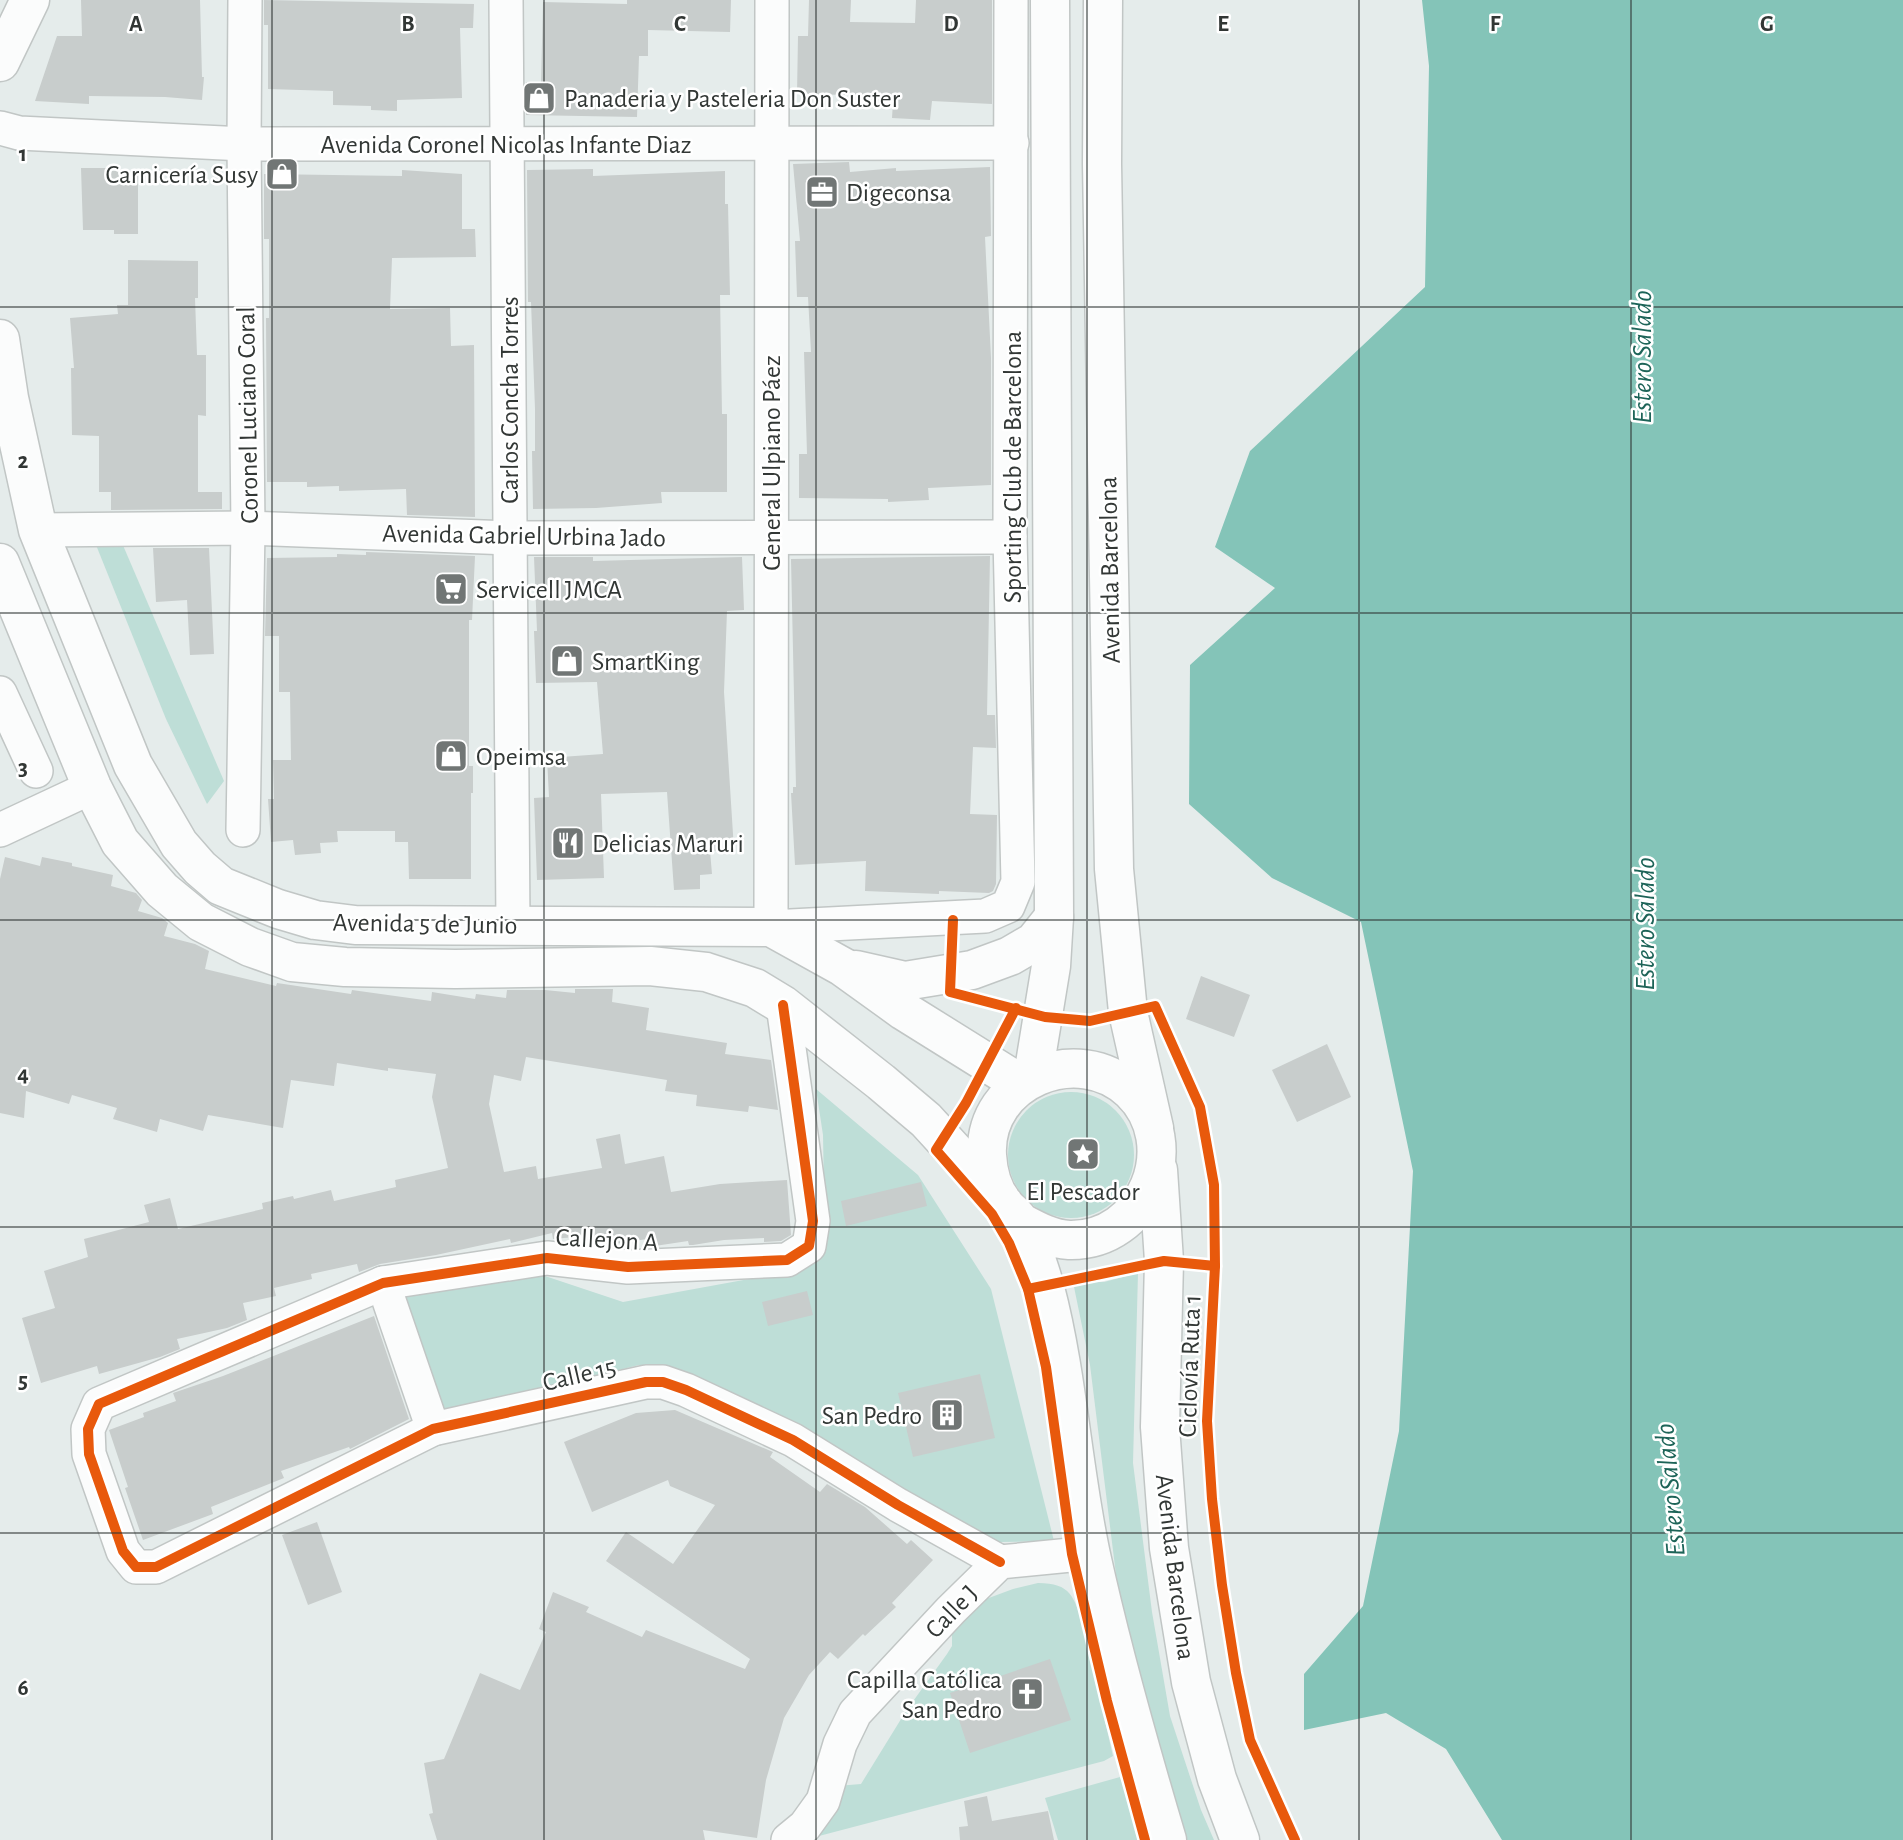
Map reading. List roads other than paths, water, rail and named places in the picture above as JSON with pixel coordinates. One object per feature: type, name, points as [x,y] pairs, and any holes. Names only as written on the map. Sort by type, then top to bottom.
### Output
[{"type":"main road","points":[[0,62],[30,0]]},
{"type":"main road","points":[[1027,1080],[1047,1001],[1054,916],[1050,0]]},
{"type":"main road","name":"Avenida Barcelona","points":[[1103,0],[1102,192],[1114,869],[1128,1012],[1157,1149],[1164,1261],[1160,1427],[1170,1548],[1191,1682],[1217,1779],[1240,1840]]},
{"type":"main road","name":"Avenida 5 de Junio","points":[[0,339],[9,398],[38,530],[133,765],[179,844],[200,868],[221,886],[278,909],[315,920],[355,925],[771,927],[843,967],[904,1011],[1027,1080]]},
{"type":"main road","name":"Avenida 5 de Junio","points":[[0,563],[92,787],[120,842],[162,890],[201,922],[250,947],[292,962],[345,967],[455,969],[650,966],[706,972],[755,988],[783,1005],[926,1120],[1011,1212]]},
{"type":"main road","points":[[843,967],[905,981],[972,970],[1010,956],[1034,942],[1054,916]]},
{"type":"main road","points":[[1011,1212],[1043,1234],[1069,1240],[1094,1237],[1118,1226],[1138,1209],[1151,1186],[1157,1149],[1147,1112],[1131,1091],[1109,1076],[1084,1068],[1058,1069],[1027,1080],[1003,1103],[991,1126],[986,1152],[990,1179],[1011,1212],[1048,1298],[1061,1361],[1091,1553],[1130,1716],[1167,1840]]},
{"type":"street","name":"Coronel Luciano Coral","points":[[243,830],[248,528],[245,0]]},
{"type":"street","name":"Carlos Concha Torres","points":[[506,0],[513,925]]},
{"type":"street","name":"General Ulpiano Páez","points":[[771,927],[772,0]]},
{"type":"street","name":"Sporting Club de Barcelona","points":[[771,927],[985,916],[1008,906],[1018,882],[1010,537],[1011,0]]},
{"type":"street","name":"Avenida Coronel Nicolas Infante Diaz","points":[[0,128],[19,133],[244,144],[1012,143]]},
{"type":"street","name":"Avenida Gabriel Urbina Jado","points":[[38,530],[248,528],[510,538],[1010,537]]},
{"type":"street","points":[[0,693],[36,771]]},
{"type":"street","points":[[0,830],[92,787]]},
{"type":"street","name":"Callejon A","points":[[156,1567],[136,1567],[123,1551],[89,1454],[88,1429],[99,1404],[383,1283],[547,1258],[628,1267],[786,1260],[808,1246],[813,1221],[783,1005]]},
{"type":"street","points":[[383,1283],[433,1429]]},
{"type":"street","name":"Calle 15","points":[[156,1567],[433,1429],[646,1382],[663,1382],[685,1390],[793,1440],[1000,1562]]},
{"type":"street","name":"Calle J","points":[[788,1840],[805,1826],[823,1801],[841,1744],[855,1713],[1000,1562],[1091,1553]]},
{"type":"water","name":"Estero Salado","points":[[1422,0],[1903,0],[1903,1840],[1502,1840],[1446,1749],[1386,1713],[1304,1730],[1304,1674],[1363,1606],[1399,1431],[1413,1171],[1361,922],[1272,878],[1189,804],[1190,665],[1275,588],[1215,547],[1250,451],[1425,287],[1429,66]]},
{"type":"place","name":"Panaderia y Pasteleria Don Suster","points":[[539,98]]},
{"type":"place","name":"Carnicería Susy","points":[[282,174]]},
{"type":"place","name":"Digeconsa","points":[[822,192]]},
{"type":"place","name":"Servicell JMCA","points":[[451,589]]},
{"type":"place","name":"SmartKing","points":[[567,661]]},
{"type":"place","name":"Opeimsa","points":[[451,756]]},
{"type":"place","name":"Delicias Maruri","points":[[568,843]]},
{"type":"place","name":"El Pescador","points":[[1083,1154]]},
{"type":"place","name":"San Pedro","points":[[947,1415]]},
{"type":"place","name":"Capilla Católica San Pedro","points":[[1027,1694]]}]
